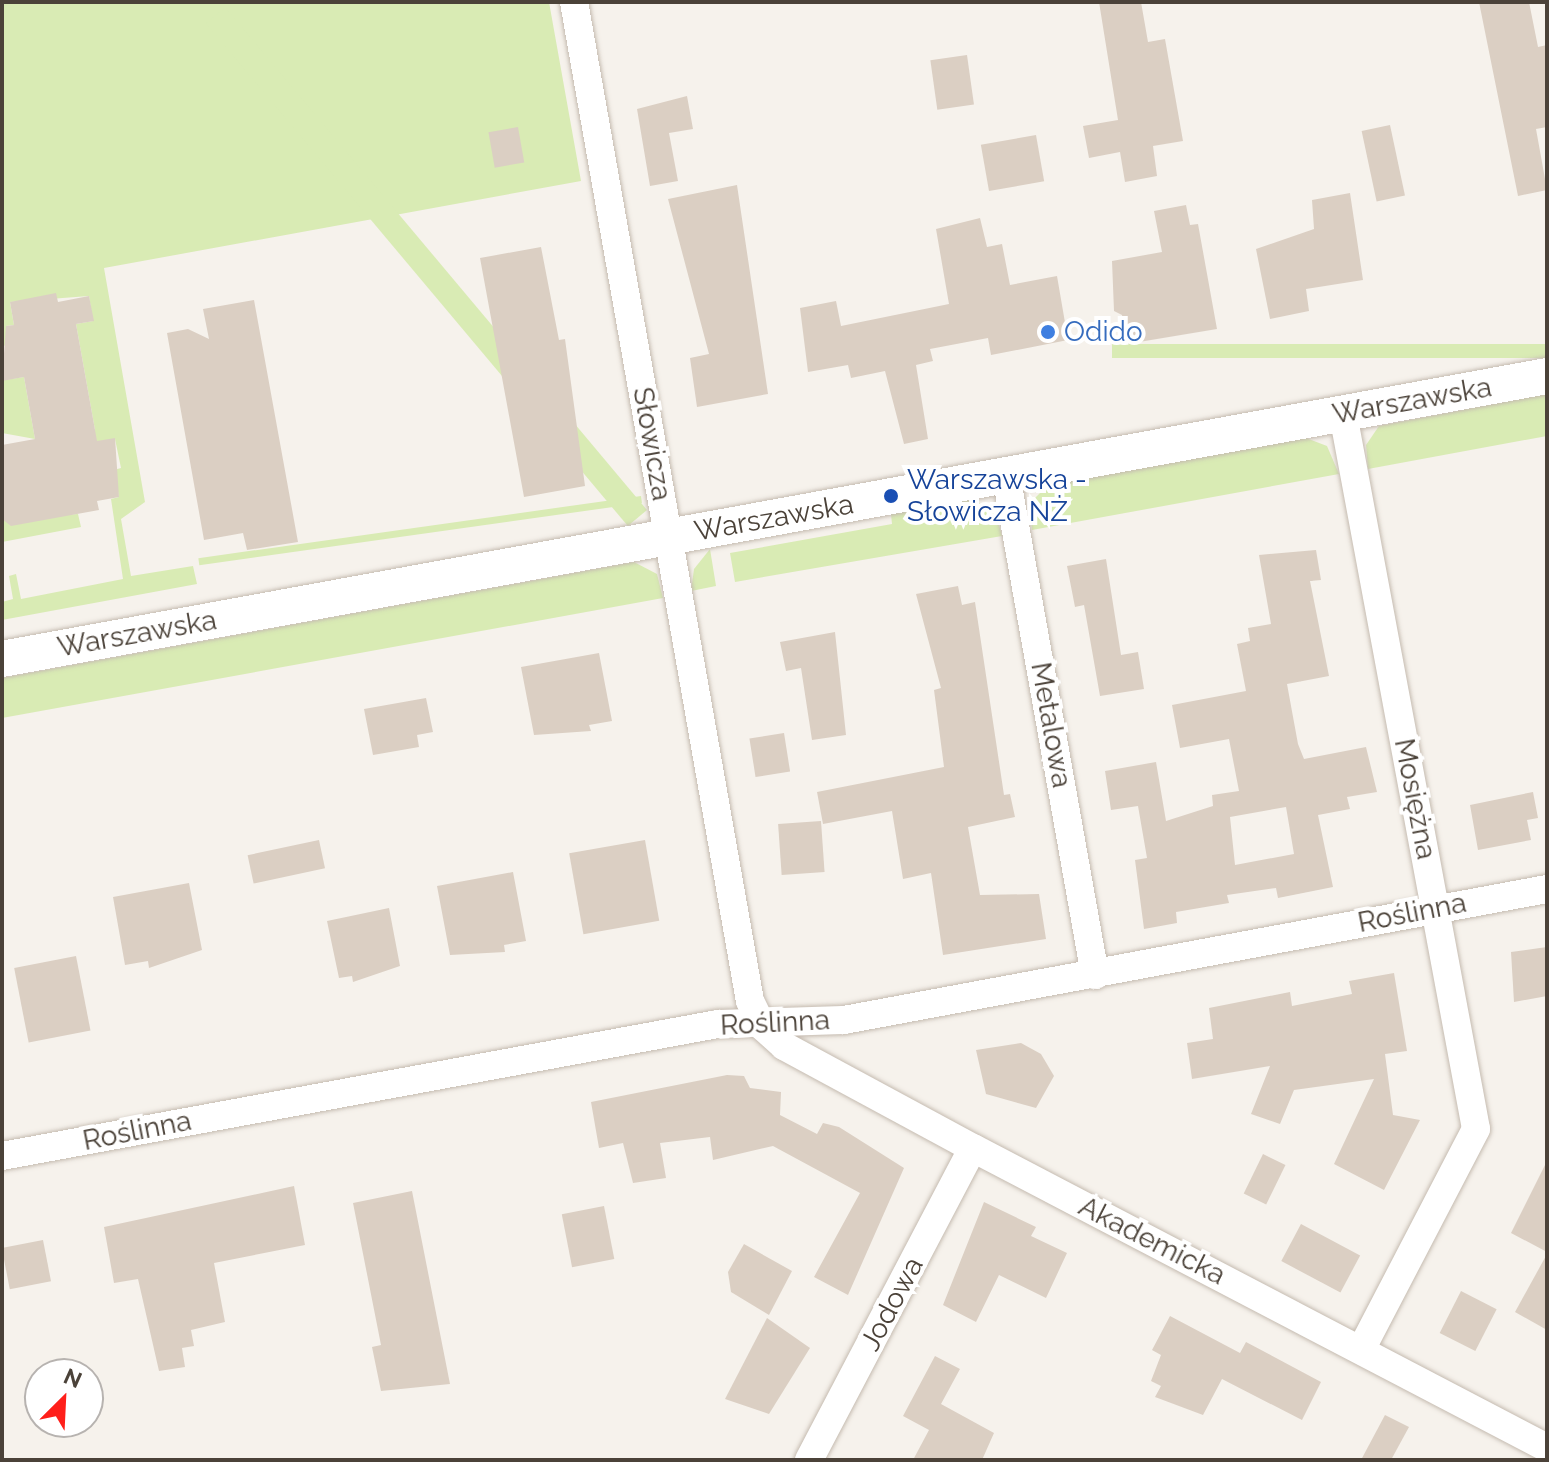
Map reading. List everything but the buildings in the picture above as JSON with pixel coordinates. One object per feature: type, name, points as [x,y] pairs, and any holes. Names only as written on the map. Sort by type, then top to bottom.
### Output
[{"type":"street","name":"Słowicza","points":[[574,2],[750,1001],[762,1026]]},
{"type":"street","name":"Warszawska","points":[[2,659],[1547,376]]},
{"type":"street","name":"Mosiężna","points":[[1343,414],[1476,1129],[1361,1350]]},
{"type":"street","name":"Metalowa","points":[[1006,475],[1095,975]]},
{"type":"street","name":"Roślinna","points":[[2,1156],[718,1024],[762,1026],[844,1020],[1547,889]]},
{"type":"street","name":"Akademicka","points":[[762,1026],[784,1046],[973,1148],[1547,1448]]},
{"type":"street","name":"Jodowa","points":[[809,1460],[973,1148]]},
{"type":"green space","points":[[2,2],[549,2],[581,181],[104,268],[145,502],[121,519],[131,576],[193,566],[197,584],[2,620],[2,602],[13,599],[9,576],[16,574],[21,599],[123,579],[111,499],[119,497],[114,470],[121,468],[115,439],[63,447],[61,437],[95,430],[76,324],[93,321],[89,296],[10,302],[14,325],[6,326],[9,345],[2,346]]},
{"type":"green space","points":[[225,7],[647,510],[628,526],[206,24]]},
{"type":"green space","points":[[1112,344],[1547,344],[1547,358],[1112,358]]},
{"type":"green space","points":[[2,373],[4,380],[24,377],[35,439],[2,433]]},
{"type":"green space","points":[[1547,394],[1547,436],[1368,469],[1366,445],[1379,426]]},
{"type":"green space","points":[[1306,438],[1327,446],[1339,474],[1032,530],[1029,504],[1048,485]]},
{"type":"green space","points":[[641,496],[642,503],[199,565],[198,558]]},
{"type":"green space","points":[[971,499],[995,510],[1002,536],[735,582],[730,553],[892,524],[891,514]]},
{"type":"green space","points":[[78,514],[81,527],[2,542],[2,519]]},
{"type":"green space","points":[[710,549],[716,586],[691,591],[694,569]]},
{"type":"green space","points":[[634,562],[657,574],[663,598],[2,718],[2,678]]},
{"type":"place","name":"Odido","points":[[1048,332]]},
{"type":"place","name":"Warszawska - Słowicza NŻ","points":[[891,496]]}]
